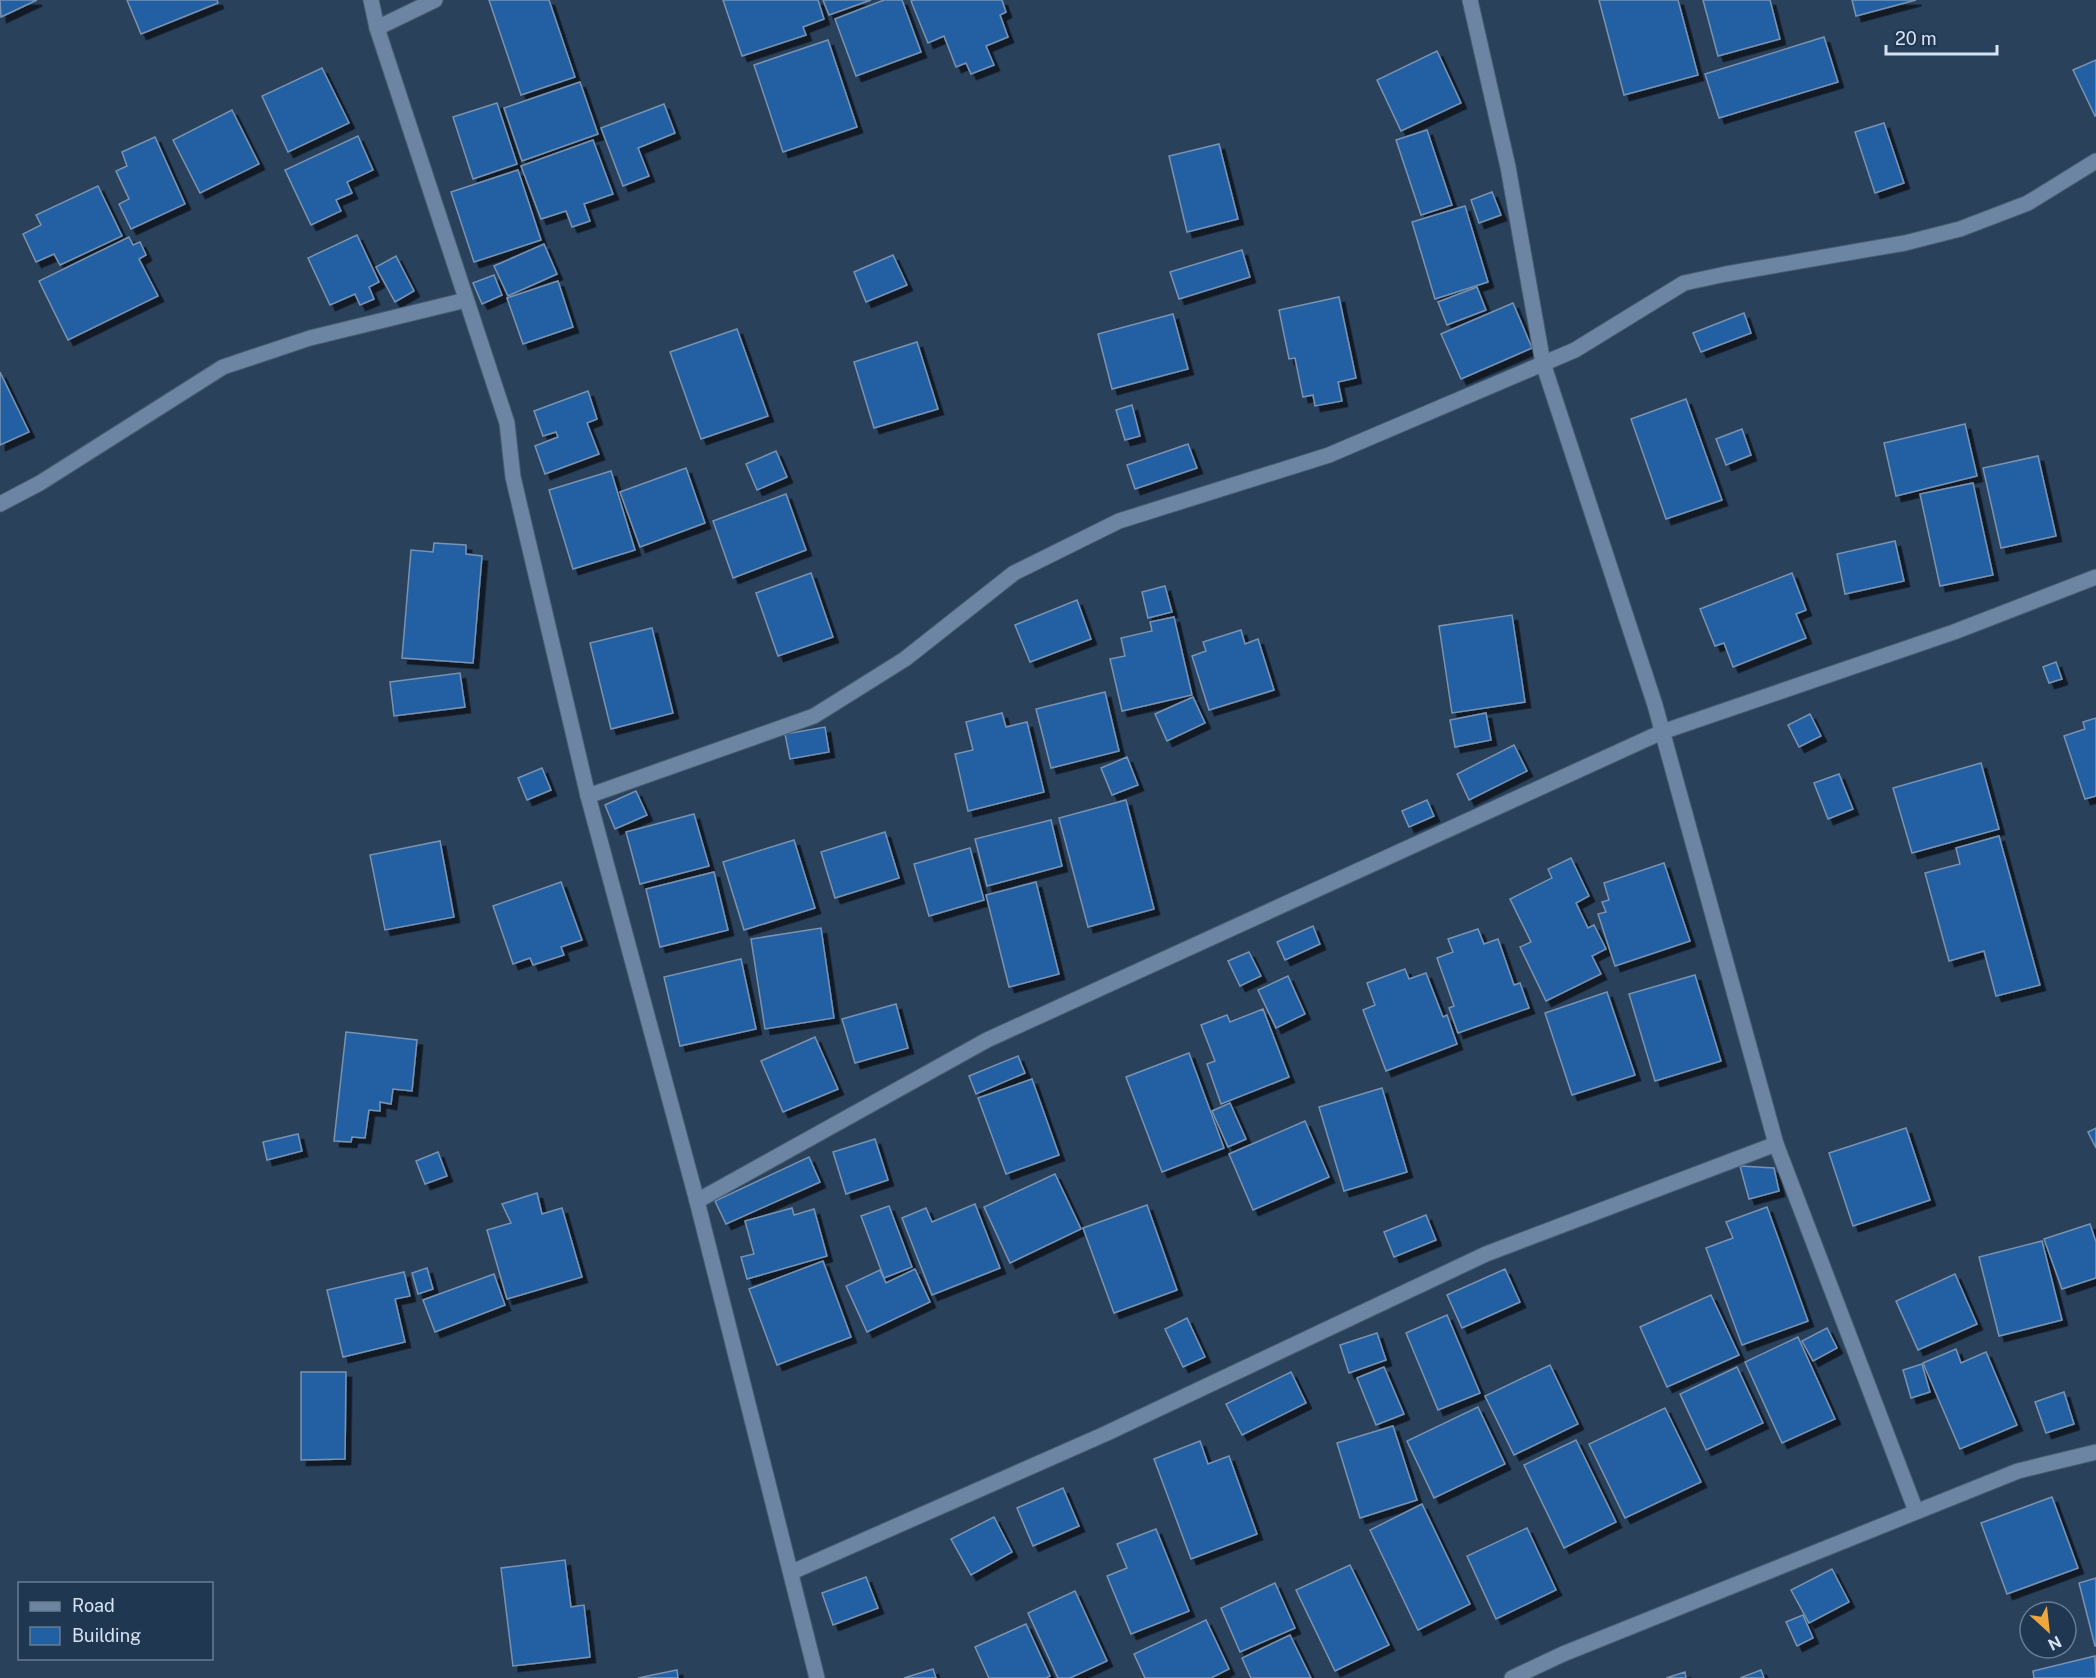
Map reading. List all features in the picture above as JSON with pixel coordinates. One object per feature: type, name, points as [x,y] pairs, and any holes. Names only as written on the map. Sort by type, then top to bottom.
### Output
[{"type":"street","points":[[371,0],[377,28],[507,423],[513,477],[588,796],[697,1201],[818,1678]]},
{"type":"street","points":[[377,28],[435,0]]},
{"type":"street","points":[[1470,0],[1508,167],[1543,363],[1662,732],[1776,1144],[1916,1511]]},
{"type":"street","points":[[588,796],[814,716],[905,659],[1014,573],[1119,521],[1329,455],[1575,350],[1684,283],[1905,243],[1960,229],[2028,203],[2096,161]]},
{"type":"street","points":[[0,504],[40,483],[223,368],[310,338],[466,300]]},
{"type":"street","points":[[697,1201],[987,1040],[1662,732],[1954,632],[2096,577]]},
{"type":"street","points":[[792,1572],[1105,1434],[1486,1254],[1776,1144]]},
{"type":"street","points":[[1512,1678],[1563,1654],[2018,1471],[2096,1452]]},
{"type":"building","points":[[0,0],[37,0],[1,17]]},
{"type":"building","points":[[127,0],[217,0],[218,3],[141,34]]},
{"type":"building","points":[[489,0],[549,0],[575,77],[521,95]]},
{"type":"building","points":[[723,0],[818,0],[824,19],[803,27],[806,35],[742,56]]},
{"type":"building","points":[[823,0],[871,0],[829,15]]},
{"type":"building","points":[[884,0],[902,0],[921,52],[856,76],[835,19]]},
{"type":"building","points":[[1002,0],[1006,12],[1000,15],[1008,37],[986,46],[994,65],[971,74],[966,63],[956,67],[944,36],[928,43],[911,1]]},
{"type":"building","points":[[1599,0],[1678,0],[1698,75],[1624,95]]},
{"type":"building","points":[[1703,0],[1770,0],[1780,39],[1718,56]]},
{"type":"building","points":[[1852,0],[1916,0],[1856,16]]},
{"type":"building","points":[[1824,37],[1838,82],[1719,118],[1705,74]]},
{"type":"building","points":[[828,40],[857,127],[783,152],[754,65]]},
{"type":"building","points":[[1437,51],[1461,103],[1401,131],[1377,80]]},
{"type":"building","points":[[2096,60],[2096,115],[2095,116],[2073,70]]},
{"type":"building","points":[[322,68],[349,123],[288,152],[262,96]]},
{"type":"building","points":[[580,82],[598,134],[522,161],[504,108]]},
{"type":"building","points":[[497,103],[517,164],[473,179],[453,117]]},
{"type":"building","points":[[664,104],[675,133],[638,148],[649,176],[623,186],[601,128]]},
{"type":"building","points":[[232,110],[259,164],[200,193],[173,140]]},
{"type":"building","points":[[1884,123],[1904,183],[1875,193],[1855,132]]},
{"type":"building","points":[[1427,130],[1452,205],[1421,215],[1396,140]]},
{"type":"building","points":[[358,136],[373,170],[347,182],[352,193],[336,200],[341,211],[311,225],[285,170]]},
{"type":"building","points":[[155,137],[185,204],[131,229],[119,204],[129,199],[116,171],[127,166],[122,152]]},
{"type":"building","points":[[593,140],[613,194],[584,204],[590,221],[572,227],[566,211],[541,219],[521,166]]},
{"type":"building","points":[[1219,144],[1238,219],[1187,232],[1169,156]]},
{"type":"building","points":[[518,170],[541,240],[474,262],[451,192]]},
{"type":"building","points":[[98,186],[122,236],[60,265],[54,254],[36,262],[23,234],[41,225],[36,215]]},
{"type":"building","points":[[1492,192],[1501,215],[1479,223],[1471,200]]},
{"type":"building","points":[[1465,206],[1488,282],[1435,299],[1412,222]]},
{"type":"building","points":[[357,235],[379,282],[369,287],[374,299],[360,305],[355,294],[330,305],[308,258]]},
{"type":"building","points":[[129,237],[133,245],[140,242],[146,255],[139,259],[158,296],[68,340],[39,281]]},
{"type":"building","points":[[544,244],[557,274],[508,296],[494,266]]},
{"type":"building","points":[[1242,250],[1250,277],[1179,299],[1170,272]]},
{"type":"building","points":[[893,255],[907,285],[866,302],[854,272]]},
{"type":"building","points":[[396,256],[414,291],[395,302],[376,267]]},
{"type":"building","points":[[494,275],[502,295],[482,304],[473,283]]},
{"type":"building","points":[[558,281],[573,327],[523,344],[507,298]]},
{"type":"building","points":[[1477,287],[1486,310],[1447,325],[1438,302]]},
{"type":"building","points":[[1339,297],[1356,378],[1338,382],[1342,401],[1315,406],[1313,395],[1303,397],[1295,358],[1289,359],[1279,310]]},
{"type":"building","points":[[1513,303],[1532,348],[1461,379],[1441,334]]},
{"type":"building","points":[[1744,313],[1751,333],[1701,352],[1693,333]]},
{"type":"building","points":[[1173,314],[1188,369],[1112,389],[1098,334]]},
{"type":"building","points":[[737,329],[768,416],[701,439],[670,352]]},
{"type":"building","points":[[917,342],[938,409],[874,428],[854,362]]},
{"type":"building","points":[[0,372],[29,432],[0,445]]},
{"type":"building","points":[[588,391],[597,419],[587,423],[599,454],[545,474],[535,446],[558,437],[556,432],[543,436],[534,411]]},
{"type":"building","points":[[1686,399],[1722,500],[1666,519],[1631,419]]},
{"type":"building","points":[[1132,405],[1140,436],[1125,440],[1116,410]]},
{"type":"building","points":[[1965,424],[1977,476],[1896,496],[1884,443]]},
{"type":"building","points":[[1742,429],[1751,455],[1726,465],[1716,439]]},
{"type":"building","points":[[1188,444],[1197,468],[1135,489],[1127,465]]},
{"type":"building","points":[[776,451],[787,477],[757,490],[746,464]]},
{"type":"building","points":[[2038,456],[2056,536],[2001,548],[1983,468]]},
{"type":"building","points":[[686,468],[705,523],[640,547],[620,492]]},
{"type":"building","points":[[611,471],[635,550],[573,569],[549,490]]},
{"type":"building","points":[[1973,483],[1993,575],[1940,586],[1920,494]]},
{"type":"building","points":[[786,494],[806,550],[733,578],[713,521]]},
{"type":"building","points":[[1895,541],[1904,581],[1845,594],[1837,554]]},
{"type":"building","points":[[434,543],[466,545],[466,554],[482,556],[473,663],[402,658],[411,550],[433,552]]},
{"type":"building","points":[[811,573],[833,637],[778,656],[756,593]]},
{"type":"building","points":[[1792,573],[1806,610],[1796,614],[1806,638],[1733,667],[1724,643],[1715,646],[1700,609]]},
{"type":"building","points":[[1165,586],[1172,612],[1148,618],[1142,592]]},
{"type":"building","points":[[1077,600],[1091,639],[1030,662],[1015,625]]},
{"type":"building","points":[[1512,615],[1525,702],[1452,713],[1439,626]]},
{"type":"building","points":[[1174,617],[1192,695],[1122,711],[1110,659],[1125,656],[1121,638],[1152,631],[1150,622]]},
{"type":"building","points":[[652,628],[673,713],[611,729],[590,643]]},
{"type":"building","points":[[1241,630],[1245,644],[1258,639],[1274,690],[1209,710],[1192,656],[1206,651],[1203,642]]},
{"type":"building","points":[[2056,662],[2062,679],[2049,683],[2043,667]]},
{"type":"building","points":[[460,673],[465,707],[394,716],[390,682]]},
{"type":"building","points":[[1105,692],[1119,751],[1051,768],[1036,709]]},
{"type":"building","points":[[1193,697],[1205,723],[1167,741],[1155,714]]},
{"type":"building","points":[[1002,713],[1006,727],[1027,722],[1044,792],[968,811],[955,754],[973,750],[966,722]]},
{"type":"building","points":[[1486,713],[1491,740],[1455,747],[1450,720]]},
{"type":"building","points":[[1810,714],[1821,736],[1799,747],[1788,725]]},
{"type":"building","points":[[2096,718],[2096,796],[2085,799],[2064,736],[2085,729],[2083,722]]},
{"type":"building","points":[[825,727],[829,752],[790,759],[785,734]]},
{"type":"building","points":[[1514,745],[1527,771],[1469,800],[1457,774]]},
{"type":"building","points":[[1127,757],[1138,785],[1112,795],[1101,768]]},
{"type":"building","points":[[1981,763],[1999,829],[1912,853],[1893,788]]},
{"type":"building","points":[[542,768],[551,790],[527,800],[518,778]]},
{"type":"building","points":[[1839,774],[1853,809],[1828,819],[1814,783]]},
{"type":"building","points":[[636,791],[647,815],[615,829],[605,805]]},
{"type":"building","points":[[1126,800],[1154,909],[1088,927],[1059,818]]},
{"type":"building","points":[[1427,800],[1434,816],[1409,827],[1402,811]]},
{"type":"building","points":[[694,814],[709,866],[640,884],[626,832]]},
{"type":"building","points":[[1051,820],[1062,866],[987,886],[975,839]]},
{"type":"building","points":[[885,832],[899,878],[835,898],[821,852]]},
{"type":"building","points":[[1999,836],[2040,985],[1996,996],[1984,951],[1949,961],[1925,873],[1960,864],[1956,848]]},
{"type":"building","points":[[794,840],[815,908],[744,930],[723,862]]},
{"type":"building","points":[[440,841],[454,917],[385,930],[370,855]]},
{"type":"building","points":[[970,848],[984,900],[929,916],[914,864]]},
{"type":"building","points":[[1571,858],[1589,896],[1576,903],[1588,928],[1594,925],[1606,949],[1592,956],[1601,974],[1546,1001],[1520,947],[1531,942],[1510,899],[1552,878],[1548,869]]},
{"type":"building","points":[[1664,863],[1690,941],[1615,966],[1598,914],[1606,912],[1602,902],[1609,900],[1604,883]]},
{"type":"building","points":[[714,872],[728,930],[660,947],[646,889]]},
{"type":"building","points":[[561,882],[582,940],[561,947],[564,955],[533,965],[530,958],[513,964],[493,906]]},
{"type":"building","points":[[1036,882],[1059,974],[1009,987],[986,895]]},
{"type":"building","points":[[1313,926],[1320,944],[1285,960],[1277,942]]},
{"type":"building","points":[[821,928],[834,1018],[765,1029],[751,939]]},
{"type":"building","points":[[1478,929],[1484,944],[1498,939],[1514,985],[1520,983],[1529,1008],[1458,1033],[1449,1008],[1454,1006],[1437,958],[1453,952],[1448,939]]},
{"type":"building","points":[[1249,952],[1261,976],[1240,986],[1228,961]]},
{"type":"building","points":[[741,959],[756,1029],[680,1046],[664,977]]},
{"type":"building","points":[[1405,969],[1409,979],[1426,973],[1443,1017],[1447,1015],[1457,1044],[1386,1071],[1363,1010],[1375,1005],[1367,983]]},
{"type":"building","points":[[1695,975],[1721,1061],[1655,1081],[1629,994]]},
{"type":"building","points":[[1288,976],[1305,1014],[1276,1028],[1258,990]]},
{"type":"building","points":[[1607,992],[1635,1075],[1572,1095],[1545,1013]]},
{"type":"building","points":[[896,1004],[908,1048],[855,1063],[842,1019]]},
{"type":"building","points":[[1263,1009],[1289,1077],[1221,1104],[1207,1064],[1215,1061],[1201,1025],[1227,1015],[1230,1022]]},
{"type":"building","points":[[346,1032],[417,1040],[412,1091],[393,1089],[391,1104],[380,1102],[380,1111],[369,1110],[365,1138],[352,1137],[351,1142],[334,1141]]},
{"type":"building","points":[[815,1037],[838,1089],[783,1112],[761,1061]]},
{"type":"building","points":[[1189,1053],[1224,1148],[1162,1172],[1126,1077]]},
{"type":"building","points":[[1018,1056],[1025,1073],[976,1094],[969,1076]]},
{"type":"building","points":[[1032,1079],[1059,1155],[1006,1174],[978,1098]]},
{"type":"building","points":[[1382,1088],[1407,1172],[1344,1191],[1319,1107]]},
{"type":"building","points":[[1230,1103],[1246,1139],[1228,1147],[1212,1111]]},
{"type":"building","points":[[1305,1121],[1329,1177],[1253,1210],[1229,1154]]},
{"type":"building","points":[[1906,1128],[1930,1200],[1853,1226],[1829,1153]]},
{"type":"building","points":[[2096,1128],[2096,1148],[2088,1132]]},
{"type":"building","points":[[298,1134],[302,1151],[267,1160],[263,1142]]},
{"type":"building","points":[[875,1139],[888,1180],[846,1194],[833,1152]]},
{"type":"building","points":[[438,1152],[447,1176],[425,1184],[416,1161]]},
{"type":"building","points":[[809,1157],[820,1182],[726,1224],[715,1201]]},
{"type":"building","points":[[1740,1166],[1774,1168],[1779,1191],[1749,1199]]},
{"type":"building","points":[[1055,1174],[1081,1229],[1010,1263],[984,1207]]},
{"type":"building","points":[[537,1193],[542,1214],[562,1208],[582,1277],[507,1299],[487,1230],[511,1223],[502,1204]]},
{"type":"building","points":[[975,1204],[1000,1268],[932,1295],[902,1218],[926,1208],[932,1222]]},
{"type":"building","points":[[1147,1205],[1177,1290],[1114,1313],[1083,1228]]},
{"type":"building","points":[[889,1206],[912,1267],[884,1278],[861,1216]]},
{"type":"building","points":[[1767,1207],[1808,1321],[1742,1345],[1706,1248],[1733,1238],[1726,1222]]},
{"type":"building","points":[[792,1208],[794,1215],[814,1209],[827,1256],[747,1279],[741,1257],[754,1254],[745,1221]]},
{"type":"building","points":[[1426,1215],[1436,1240],[1394,1257],[1384,1232]]},
{"type":"building","points":[[2090,1224],[2096,1242],[2096,1278],[2062,1289],[2044,1239]]},
{"type":"building","points":[[2042,1241],[2062,1320],[1999,1336],[1979,1257]]},
{"type":"building","points":[[823,1261],[851,1337],[777,1365],[749,1289]]},
{"type":"building","points":[[427,1268],[433,1289],[418,1294],[412,1273]]},
{"type":"building","points":[[915,1269],[930,1302],[867,1332],[846,1286],[880,1270],[886,1283]]},
{"type":"building","points":[[1505,1269],[1520,1302],[1462,1328],[1447,1295]]},
{"type":"building","points":[[404,1272],[410,1296],[395,1299],[405,1342],[343,1357],[327,1290]]},
{"type":"building","points":[[494,1274],[505,1305],[435,1332],[423,1300]]},
{"type":"building","points":[[1955,1274],[1977,1324],[1918,1350],[1896,1301]]},
{"type":"building","points":[[1711,1295],[1739,1355],[1667,1387],[1640,1327]]},
{"type":"building","points":[[1447,1315],[1480,1393],[1438,1410],[1406,1333]]},
{"type":"building","points":[[1187,1318],[1205,1357],[1183,1367],[1165,1329]]},
{"type":"building","points":[[1827,1328],[1837,1348],[1813,1361],[1802,1341]]},
{"type":"building","points":[[1377,1333],[1386,1360],[1349,1373],[1340,1345]]},
{"type":"building","points":[[1798,1337],[1835,1419],[1782,1443],[1745,1362]]},
{"type":"building","points":[[1956,1349],[1961,1363],[1986,1352],[2017,1425],[1960,1449],[1923,1363]]},
{"type":"building","points":[[1922,1364],[1930,1392],[1911,1398],[1903,1370]]},
{"type":"building","points":[[1550,1365],[1578,1424],[1514,1455],[1485,1396]]},
{"type":"building","points":[[1384,1367],[1404,1414],[1376,1425],[1357,1378]]},
{"type":"building","points":[[1737,1367],[1763,1423],[1706,1450],[1680,1394]]},
{"type":"building","points":[[301,1372],[346,1372],[345,1459],[301,1460]]},
{"type":"building","points":[[1291,1372],[1306,1403],[1242,1435],[1226,1404]]},
{"type":"building","points":[[2064,1392],[2074,1424],[2046,1433],[2035,1402]]},
{"type":"building","points":[[1478,1407],[1505,1464],[1434,1498],[1407,1441]]},
{"type":"building","points":[[1665,1408],[1701,1482],[1625,1518],[1589,1444]]},
{"type":"building","points":[[1393,1426],[1417,1500],[1360,1518],[1337,1443]]},
{"type":"building","points":[[1576,1440],[1616,1522],[1564,1548],[1524,1465]]},
{"type":"building","points":[[1200,1441],[1208,1464],[1229,1456],[1257,1534],[1191,1559],[1154,1459]]},
{"type":"building","points":[[1063,1488],[1079,1526],[1033,1546],[1017,1508]]},
{"type":"building","points":[[2052,1497],[2078,1568],[2007,1594],[1981,1523]]},
{"type":"building","points":[[1422,1504],[1470,1604],[1418,1630],[1370,1530]]},
{"type":"building","points":[[994,1517],[1012,1552],[971,1575],[951,1539]]},
{"type":"building","points":[[1527,1528],[1556,1590],[1496,1619],[1467,1556]]},
{"type":"building","points":[[1156,1529],[1189,1611],[1131,1634],[1107,1576],[1127,1568],[1117,1544]]},
{"type":"building","points":[[565,1560],[571,1607],[584,1605],[590,1657],[513,1666],[501,1568]]},
{"type":"building","points":[[1350,1565],[1389,1645],[1335,1671],[1296,1590]]},
{"type":"building","points":[[1832,1569],[1849,1602],[1809,1623],[1791,1590]]},
{"type":"building","points":[[866,1577],[878,1608],[833,1625],[822,1593]]},
{"type":"building","points":[[2096,1578],[2096,1646],[2095,1646],[2079,1583]]},
{"type":"building","points":[[1275,1583],[1295,1628],[1240,1652],[1221,1608]]},
{"type":"building","points":[[1075,1591],[1107,1661],[1070,1678],[1058,1678],[1028,1613]]},
{"type":"building","points":[[1803,1615],[1813,1638],[1797,1646],[1786,1622]]},
{"type":"building","points":[[1206,1620],[1229,1669],[1211,1678],[1145,1678],[1134,1654]]},
{"type":"building","points":[[1026,1624],[1050,1676],[1046,1678],[989,1678],[975,1647]]},
{"type":"building","points":[[1290,1635],[1311,1678],[1251,1678],[1242,1658]]},
{"type":"building","points":[[2095,1656],[2096,1678],[2034,1678],[2033,1671]]},
{"type":"building","points":[[933,1669],[936,1678],[904,1678]]},
{"type":"building","points":[[677,1670],[678,1678],[638,1678]]},
{"type":"building","points":[[1761,1670],[1764,1678],[1740,1678]]},
{"type":"building","points":[[1685,1672],[1686,1678],[1666,1678]]}]
